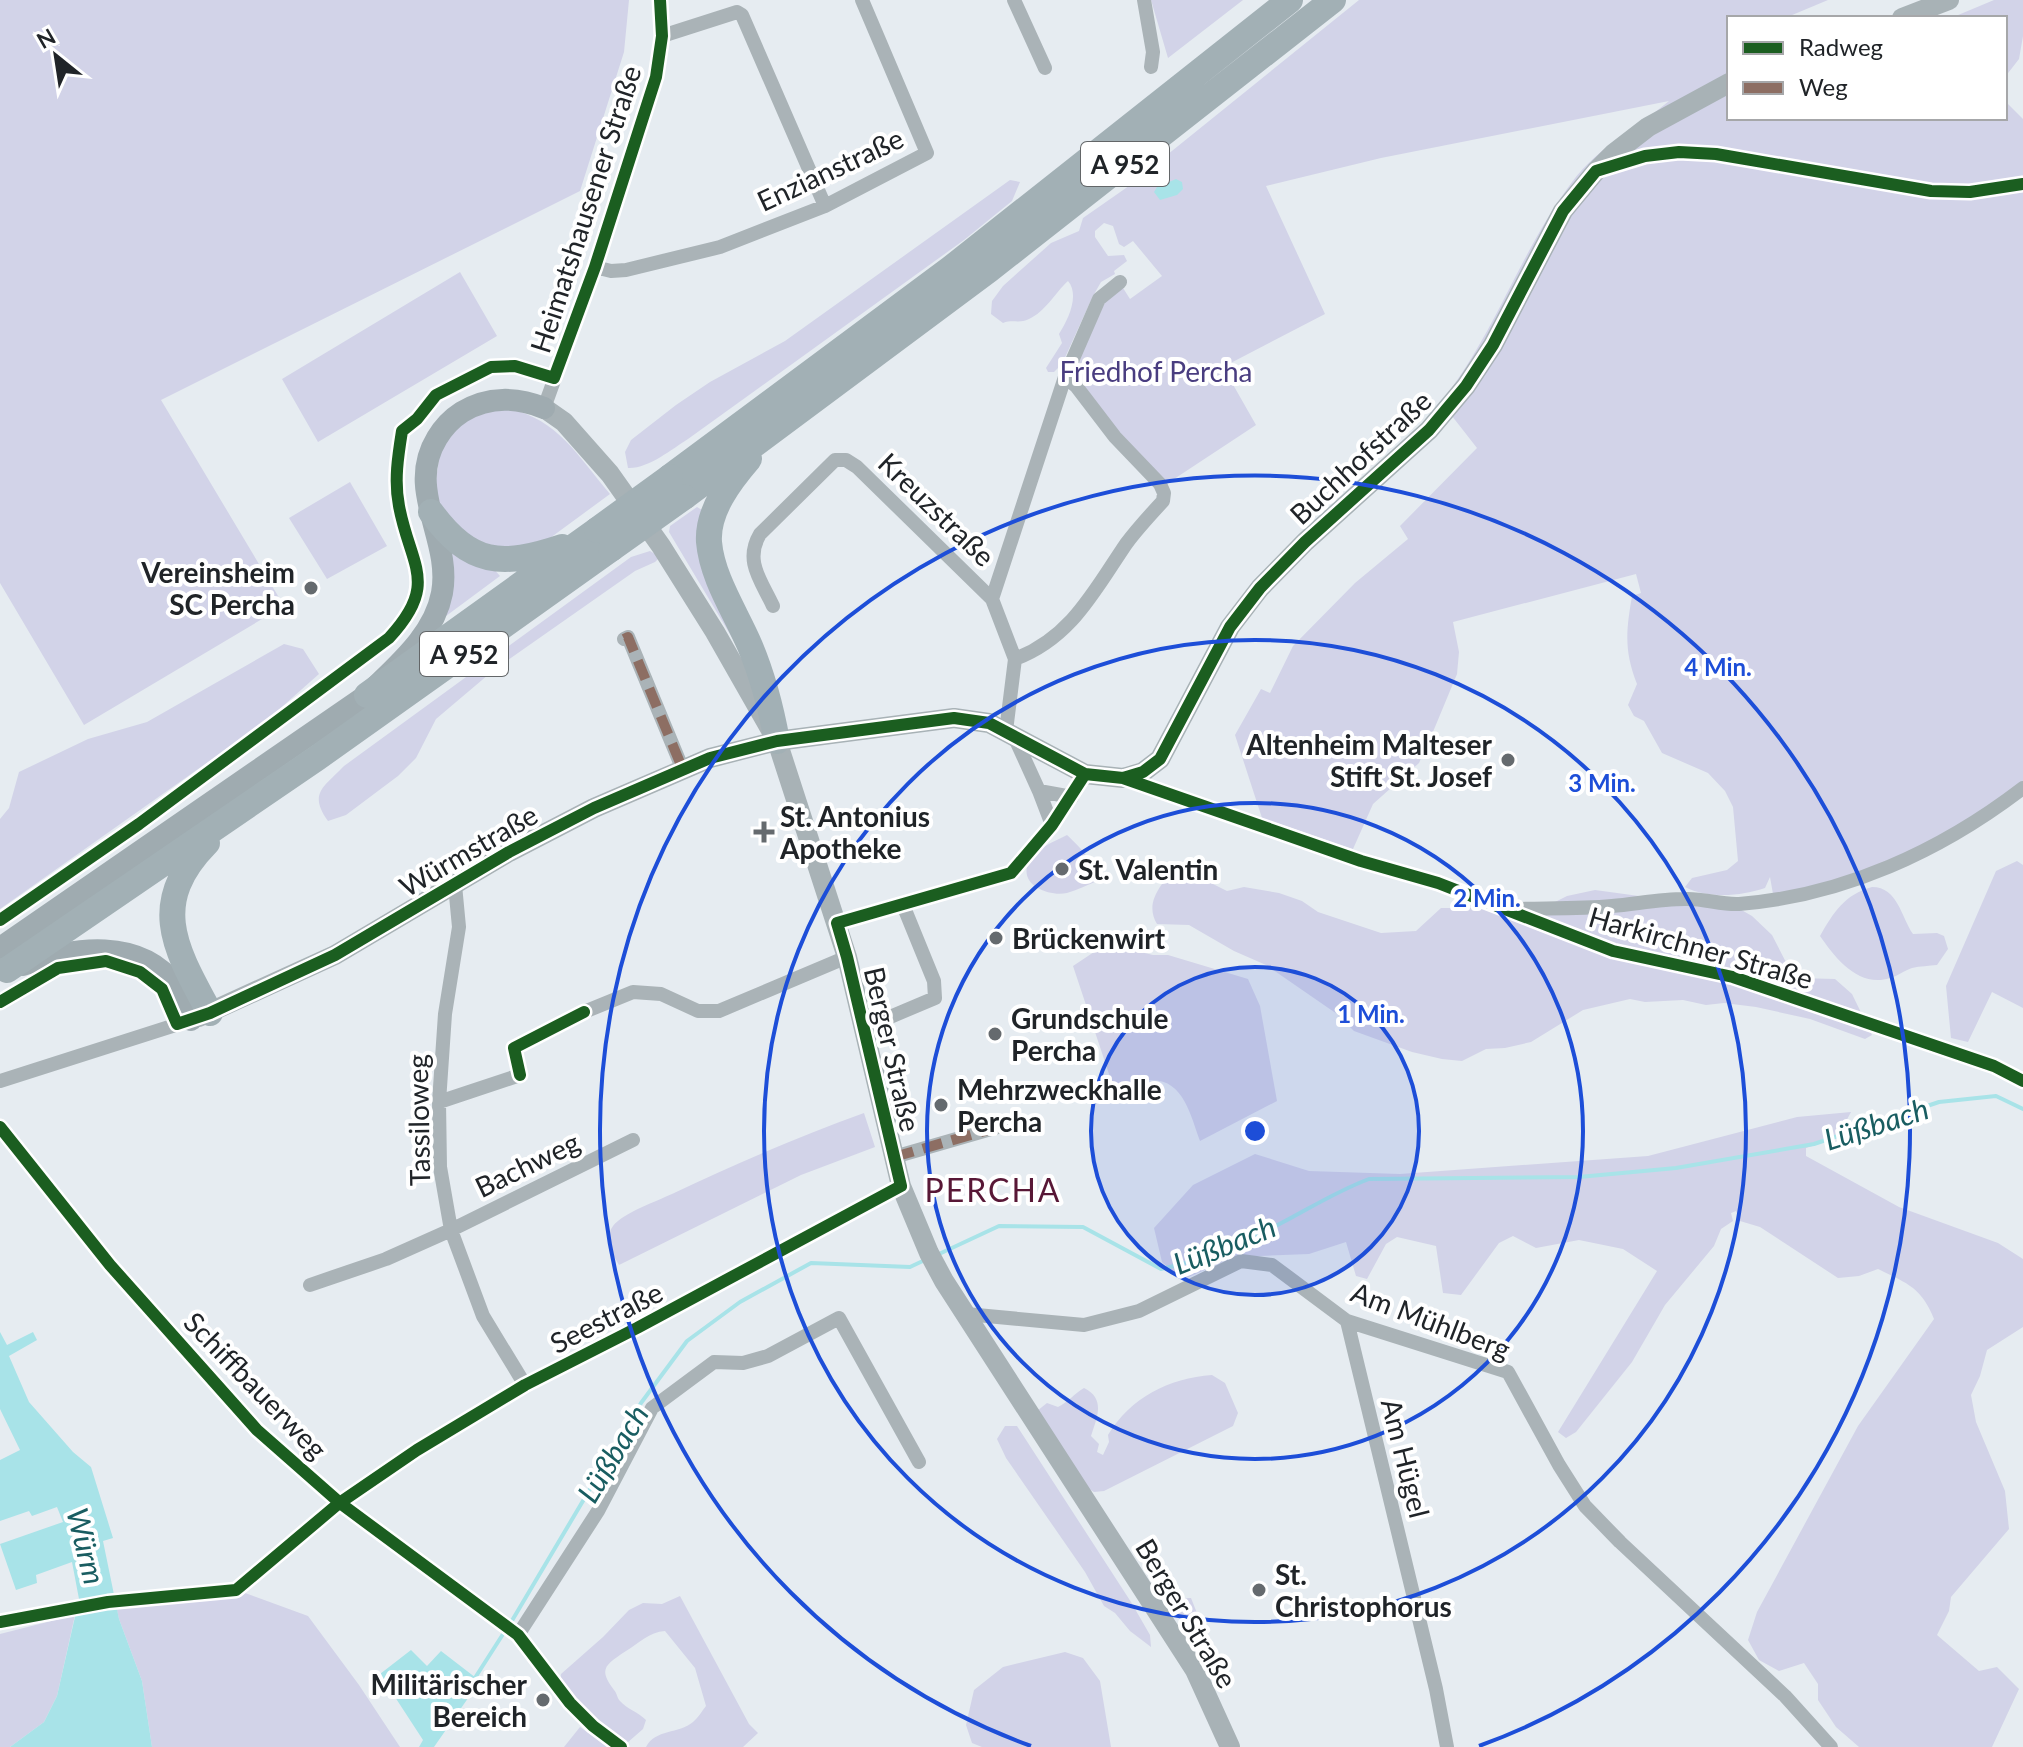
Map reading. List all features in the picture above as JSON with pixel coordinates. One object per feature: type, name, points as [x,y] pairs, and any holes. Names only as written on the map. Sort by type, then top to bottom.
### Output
[{"type":"highway","name":"A 952","points":[[677,487],[1290,0]]},
{"type":"highway","name":"A 952","points":[[367,695],[677,487],[798,413],[990,269],[1333,0]]},
{"type":"highway","points":[[777,741],[769,699],[723,586],[709,541],[712,520],[722,495],[736,473],[798,413]]},
{"type":"highway","points":[[431,512],[465,548],[496,561],[512,561],[598,540]]},
{"type":"highway","name":"A 952","points":[[2,964],[242,811],[598,540]]},
{"type":"highway","points":[[201,1016],[176,945],[172,921],[174,895],[182,876],[199,851],[242,811]]},
{"type":"main road","points":[[1907,16],[1949,0]]},
{"type":"main road","name":"Buchhofstraße","points":[[1123,778],[1143,772],[1160,759],[1230,627],[1260,588],[1305,542],[1429,430],[1466,386],[1493,345],[1563,211],[1596,171],[1648,127],[1727,84]]},
{"type":"main road","points":[[2,964],[367,695],[418,642],[438,610],[443,590],[442,570],[424,469],[429,450],[443,428],[471,406],[489,401],[521,400],[544,408]]},
{"type":"main road","name":"Berger Straße","points":[[544,408],[564,422],[610,474],[661,546],[715,632],[777,741],[847,957],[901,1186],[929,1253],[944,1281],[1195,1670],[1230,1747]]},
{"type":"main road","points":[[777,741],[954,718],[989,723],[1085,774],[1123,778]]},
{"type":"main road","name":"Würmstraße","points":[[201,1016],[335,955],[509,852],[594,808],[710,758],[777,741]]},
{"type":"main road","points":[[2,964],[100,950],[123,952],[160,968],[201,1016]]},
{"type":"street","name":"Heimatshausener Straße","points":[[544,408],[595,267],[656,77],[662,36],[660,0]]},
{"type":"street","name":"Enzianstraße","points":[[595,267],[611,271],[626,270],[720,247],[825,206],[927,153],[862,0]]},
{"type":"street","points":[[1014,0],[1045,68]]},
{"type":"street","points":[[1144,0],[1153,52],[1151,67]]},
{"type":"street","points":[[662,36],[737,12],[742,15],[825,206]]},
{"type":"street","name":"Kreuzstraße","points":[[992,599],[1065,377],[1099,299],[1120,282]]},
{"type":"street","points":[[1015,659],[1038,651],[1060,634],[1101,584],[1128,542],[1163,501],[1160,484],[1115,437],[1076,386],[1065,377]]},
{"type":"street","name":"Kreuzstraße","points":[[773,606],[752,559],[754,545],[760,534],[835,460],[846,460],[857,467],[992,599],[1015,659],[1010,733]]},
{"type":"street","points":[[624,639],[628,637],[683,770]]},
{"type":"street","points":[[1010,733],[1052,825],[1085,774]]},
{"type":"street","name":"Harkirchner Straße","points":[[1123,778],[1510,909],[1613,951],[1733,977],[1994,1066]]},
{"type":"street","points":[[1510,909],[1610,906],[1686,899],[1736,904],[1817,890],[1918,856],[1995,810],[2023,788]]},
{"type":"street","points":[[1039,791],[1072,797]]},
{"type":"street","points":[[837,923],[1011,873]]},
{"type":"street","name":"Tassiloweg","points":[[455,885],[459,927],[445,1014],[439,1102],[440,1167],[451,1230],[483,1316],[525,1385]]},
{"type":"street","points":[[864,1028],[935,998],[934,981],[903,905]]},
{"type":"street","points":[[584,1012],[633,992],[661,994],[698,1011],[719,1011],[847,957]]},
{"type":"street","points":[[0,1081],[201,1016]]},
{"type":"street","points":[[439,1102],[520,1075]]},
{"type":"street","points":[[894,1157],[1019,1121]]},
{"type":"street","name":"Schiffbauerweg","points":[[0,1127],[110,1265],[257,1430],[340,1503],[518,1635],[598,1511],[652,1408],[714,1362],[743,1363],[768,1356],[839,1318],[919,1462]]},
{"type":"street","name":"Bachweg","points":[[310,1285],[386,1259],[451,1230],[633,1140]]},
{"type":"street","name":"Seestraße","points":[[340,1503],[417,1450],[525,1385],[901,1186]]},
{"type":"street","name":"Am Mühlberg","points":[[966,1314],[1084,1325],[1139,1311],[1241,1261],[1272,1265],[1347,1321],[1508,1372],[1585,1506],[1785,1696],[1831,1747]]},
{"type":"street","name":"Am Hügel","points":[[1347,1321],[1436,1689],[1447,1747]]},
{"type":"street","points":[[0,1622],[77,1607]]},
{"type":"green space","points":[[0,0],[629,0],[624,52],[580,191],[161,400],[284,606],[84,725],[0,583]]},
{"type":"green space","points":[[1151,0],[1243,0],[1168,58]]},
{"type":"green space","name":"Friedhof Percha","points":[[1359,0],[1828,0],[1790,16],[1727,16],[1727,120],[2007,120],[2007,103],[2023,119],[2023,784],[1976,820],[1860,879],[1773,894],[1770,877],[1765,888],[1746,893],[1714,895],[1685,887],[1692,878],[1727,870],[1738,861],[1733,807],[1725,791],[1708,773],[1662,753],[1644,721],[1634,716],[1628,705],[1637,684],[1627,641],[1632,596],[1641,593],[1636,574],[1453,622],[1459,652],[1457,674],[1435,727],[1419,763],[1373,804],[1353,849],[1262,818],[1235,735],[1261,689],[1270,693],[1293,646],[1355,583],[1408,539],[1400,526],[1477,448],[1441,402],[1477,348],[1537,236],[1572,182],[1606,147],[1669,101],[1381,158],[1266,186],[1325,314],[1223,367],[1256,425],[1168,483],[1118,435],[1082,382],[1072,374],[1105,302],[1123,288],[1130,299],[1162,276],[1133,241],[1124,247],[1119,244],[1113,226],[1104,223],[1095,231],[1095,237],[1108,256],[1124,255],[1127,261],[1114,271],[1115,274],[1101,282],[1062,364],[1054,372],[1048,372],[1046,368],[1062,343],[1059,334],[1071,308],[1073,293],[1068,281],[1035,316],[1003,323],[991,314],[992,301],[1003,286],[1051,243],[1079,231],[1083,218],[1126,188]]},
{"type":"green space","points":[[1994,0],[2023,0],[2023,36],[2019,59],[2007,74],[2007,16],[1956,16]]},
{"type":"green space","points":[[1010,180],[1020,182],[1012,201],[964,240],[688,439],[652,462],[628,468],[625,452],[631,440],[676,405],[710,382],[785,341]]},
{"type":"green space","points":[[460,272],[497,336],[318,442],[282,379]]},
{"type":"green space","points":[[502,407],[521,412],[551,428],[610,494],[546,541],[506,552],[453,530],[434,494],[440,452],[455,429],[469,418]]},
{"type":"green space","points":[[350,482],[387,546],[327,579],[289,518]]},
{"type":"green space","points":[[697,507],[702,510],[746,661],[669,532],[670,526]]},
{"type":"green space","points":[[442,535],[491,566],[500,576],[442,619]]},
{"type":"green space","points":[[650,551],[660,557],[635,571],[495,669],[436,719],[416,758],[398,776],[346,815],[328,821],[319,804],[319,797],[325,785],[344,766],[631,557]]},
{"type":"green space","points":[[284,644],[303,649],[319,674],[266,721],[0,909],[0,819],[9,808],[19,772],[88,739],[147,722]]},
{"type":"green space","points":[[1067,835],[1086,855],[1097,881],[1059,894],[1036,887],[1027,875],[1030,860],[1042,848]]},
{"type":"green space","points":[[2017,861],[2023,865],[2023,1008],[1992,992],[1968,1042],[1951,1038],[1946,986],[1996,871]]},
{"type":"green space","points":[[1178,864],[1187,866],[1203,879],[1227,891],[1244,887],[1279,893],[1302,901],[1318,912],[1381,933],[1416,931],[1441,908],[1543,908],[1567,896],[1595,890],[1668,900],[1731,904],[1752,916],[1772,935],[1791,972],[1798,978],[1835,979],[1852,994],[1872,1035],[1865,1039],[1810,1019],[1756,1007],[1630,999],[1583,1010],[1531,1042],[1486,1049],[1462,1061],[1412,1052],[1354,1031],[1337,1014],[1266,965],[1189,925],[1157,924],[1153,916],[1154,900]]},
{"type":"green space","points":[[1872,887],[1881,888],[1893,897],[1913,934],[1937,933],[1944,936],[1948,949],[1937,965],[1912,968],[1890,978],[1868,979],[1849,969],[1833,954],[1820,936],[1835,912],[1847,900]]},
{"type":"green space","points":[[1120,947],[1153,955],[1168,955],[1248,979],[1260,1006],[1277,1101],[1200,1141],[1185,1102],[1172,1086],[1152,1080],[1114,1089],[1073,966],[1097,950]]},
{"type":"green space","points":[[1851,1112],[1837,1138],[1806,1148],[1806,1156],[1899,1207],[1998,1243],[2023,1259],[2023,1327],[1987,1350],[1971,1395],[1976,1422],[2005,1491],[2009,1529],[1951,1597],[1949,1611],[1937,1635],[1979,1671],[1997,1667],[2019,1689],[1992,1747],[1859,1747],[1836,1727],[1818,1700],[1818,1684],[1804,1663],[1779,1671],[1759,1660],[1748,1640],[1757,1612],[1858,1426],[1934,1319],[1919,1293],[1905,1283],[1878,1269],[1859,1276],[1838,1278],[1760,1227],[1740,1221],[1736,1211],[1731,1213],[1733,1221],[1721,1229],[1714,1246],[1665,1305],[1632,1362],[1576,1432],[1566,1438],[1558,1432],[1657,1271],[1623,1249],[1579,1240],[1536,1248],[1513,1236],[1499,1243],[1461,1295],[1443,1293],[1436,1246],[1397,1237],[1386,1244],[1367,1279],[1356,1276],[1346,1242],[1309,1254],[1234,1257],[1182,1280],[1162,1262],[1154,1228],[1193,1185],[1255,1154],[1309,1171],[1400,1174],[1648,1156],[1797,1117]]},
{"type":"green space","points":[[864,1113],[875,1147],[801,1175],[619,1265],[609,1236],[613,1226],[624,1216],[743,1162]]},
{"type":"green space","points":[[1212,1375],[1225,1383],[1238,1413],[1233,1426],[1104,1491],[1089,1489],[1037,1411],[1047,1403],[1058,1407],[1084,1388],[1091,1392],[1098,1409],[1091,1436],[1099,1444],[1097,1452],[1103,1455],[1109,1442],[1108,1435],[1127,1410],[1139,1401],[1181,1380]]},
{"type":"green space","points":[[1005,1426],[1017,1426],[1131,1602],[1150,1635],[1151,1647],[1104,1606],[1085,1572],[1006,1458],[997,1439]]},
{"type":"green space","points":[[229,1587],[308,1616],[400,1747],[152,1747],[142,1681],[119,1619],[113,1593]]},
{"type":"green space","points":[[680,1596],[749,1724],[758,1733],[743,1747],[646,1747],[655,1737],[693,1722],[706,1706],[695,1668],[665,1631],[644,1638],[606,1668],[606,1677],[619,1700],[646,1720],[643,1729],[627,1743],[590,1717],[560,1682],[561,1674],[629,1610],[643,1603],[662,1604]]},
{"type":"green space","points":[[1191,1598],[1216,1661],[1208,1663],[1167,1599]]},
{"type":"green space","points":[[75,1615],[57,1696],[44,1722],[10,1747],[0,1747],[0,1634]]},
{"type":"green space","points":[[1065,1652],[1083,1658],[1100,1681],[1111,1747],[982,1747],[972,1743],[966,1725],[974,1690],[1003,1667]]},
{"type":"green space","points":[[580,1727],[608,1747],[564,1747]]},
{"type":"water","points":[[1176,179],[1182,182],[1183,189],[1177,195],[1160,200],[1154,192],[1157,187]]},
{"type":"water","name":"Würm","points":[[0,1332],[7,1345],[33,1332],[37,1340],[9,1356],[29,1402],[73,1452],[91,1467],[113,1538],[103,1541],[119,1619],[142,1681],[152,1747],[10,1747],[44,1722],[57,1696],[79,1599],[72,1562],[36,1575],[37,1583],[16,1590],[0,1544],[63,1522],[57,1507],[32,1516],[29,1511],[0,1521],[0,1460],[20,1450],[0,1409]]},
{"type":"water","points":[[411,1650],[427,1666],[441,1651],[480,1681],[434,1747],[419,1747],[423,1740],[380,1674]]},
{"type":"waterway","name":"Lüßbach","points":[[939,1254],[999,1226],[1083,1227],[1161,1269],[1243,1241],[1369,1179],[1579,1177],[1676,1168],[1814,1144],[1939,1102],[1996,1096],[2023,1109]]},
{"type":"waterway","name":"Lüßbach","points":[[510,1624],[641,1403],[687,1341],[740,1302],[811,1263],[910,1267],[927,1259]]},
{"type":"waterway","name":"Lüßbach","points":[[473,1681],[505,1631]]},
{"type":"marked path","points":[[624,639],[628,637],[683,770]]},
{"type":"marked path","points":[[894,1157],[1019,1121]]},
{"type":"cycle path","points":[[0,920],[139,824],[389,638],[405,619],[414,603],[417,574],[398,497],[397,468],[402,431],[417,419],[436,395],[491,367],[515,366],[554,378],[595,267],[656,77],[662,36],[660,0]]},
{"type":"cycle path","points":[[0,1002],[58,968],[106,961],[140,972],[162,989],[177,1024],[210,1013],[335,955],[509,852],[594,808],[710,758],[777,741],[954,718],[989,723],[1085,774],[1123,778],[1143,772],[1160,759],[1230,627],[1260,588],[1305,542],[1429,430],[1466,386],[1493,345],[1563,211],[1596,171],[1645,156],[1679,152],[1716,154],[1931,191],[1970,192],[2023,184]]},
{"type":"cycle path","points":[[0,1622],[108,1602],[236,1590],[338,1504],[417,1450],[525,1385],[901,1186],[837,923],[1011,873],[1052,825],[1085,774]]},
{"type":"cycle path","points":[[1123,778],[1361,861],[1438,883],[1613,951],[1733,977],[1994,1066],[2023,1081]]},
{"type":"cycle path","points":[[520,1075],[514,1048],[584,1012]]},
{"type":"cycle path","points":[[0,1127],[110,1265],[257,1430],[340,1503],[518,1635],[570,1703],[621,1747]]},
{"type":"place","name":"Vereinsheim SC Percha","points":[[311,588]]},
{"type":"place","name":"Altenheim Malteser Stift St. Josef","points":[[1508,760]]},
{"type":"place","name":"St. Antonius Apotheke","points":[[764,832]]},
{"type":"place","name":"St. Valentin","points":[[1062,869]]},
{"type":"place","name":"Brückenwirt","points":[[996,938]]},
{"type":"place","name":"Grundschule Percha","points":[[995,1034]]},
{"type":"place","name":"Mehrzweckhalle Percha","points":[[941,1105]]},
{"type":"place","name":"St. Christophorus","points":[[1259,1590]]},
{"type":"place","name":"Militärischer Bereich","points":[[543,1700]]},
{"type":"district","name":"PERCHA","points":[[993,1189]]}]
